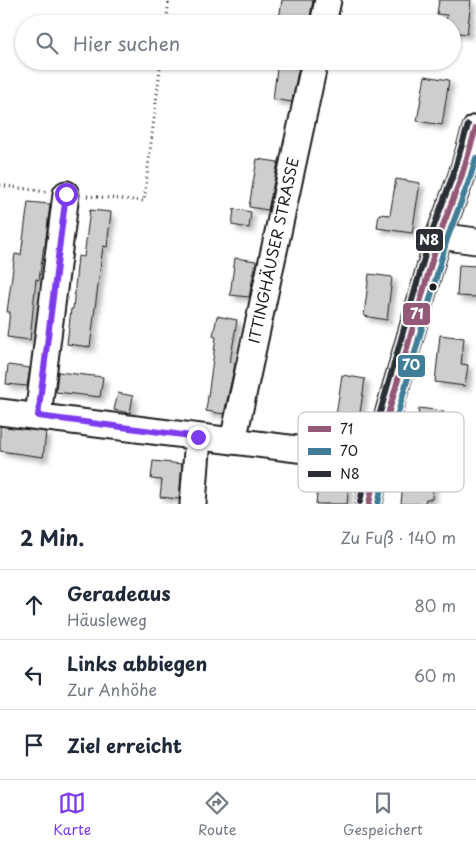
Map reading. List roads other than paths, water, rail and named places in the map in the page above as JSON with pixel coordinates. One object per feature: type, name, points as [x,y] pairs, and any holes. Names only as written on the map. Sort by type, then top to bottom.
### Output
[{"type":"street","points":[[325,15],[328,0]]},
{"type":"street","name":"ITTINGHÄUSER STRASSE","points":[[233,440],[313,70]]},
{"type":"street","points":[[389,412],[438,236],[461,178],[476,128]]},
{"type":"street","points":[[38,416],[66,194]]},
{"type":"street","points":[[438,236],[476,242]]},
{"type":"street","points":[[0,412],[298,449]]},
{"type":"street","points":[[193,504],[198,437]]}]
